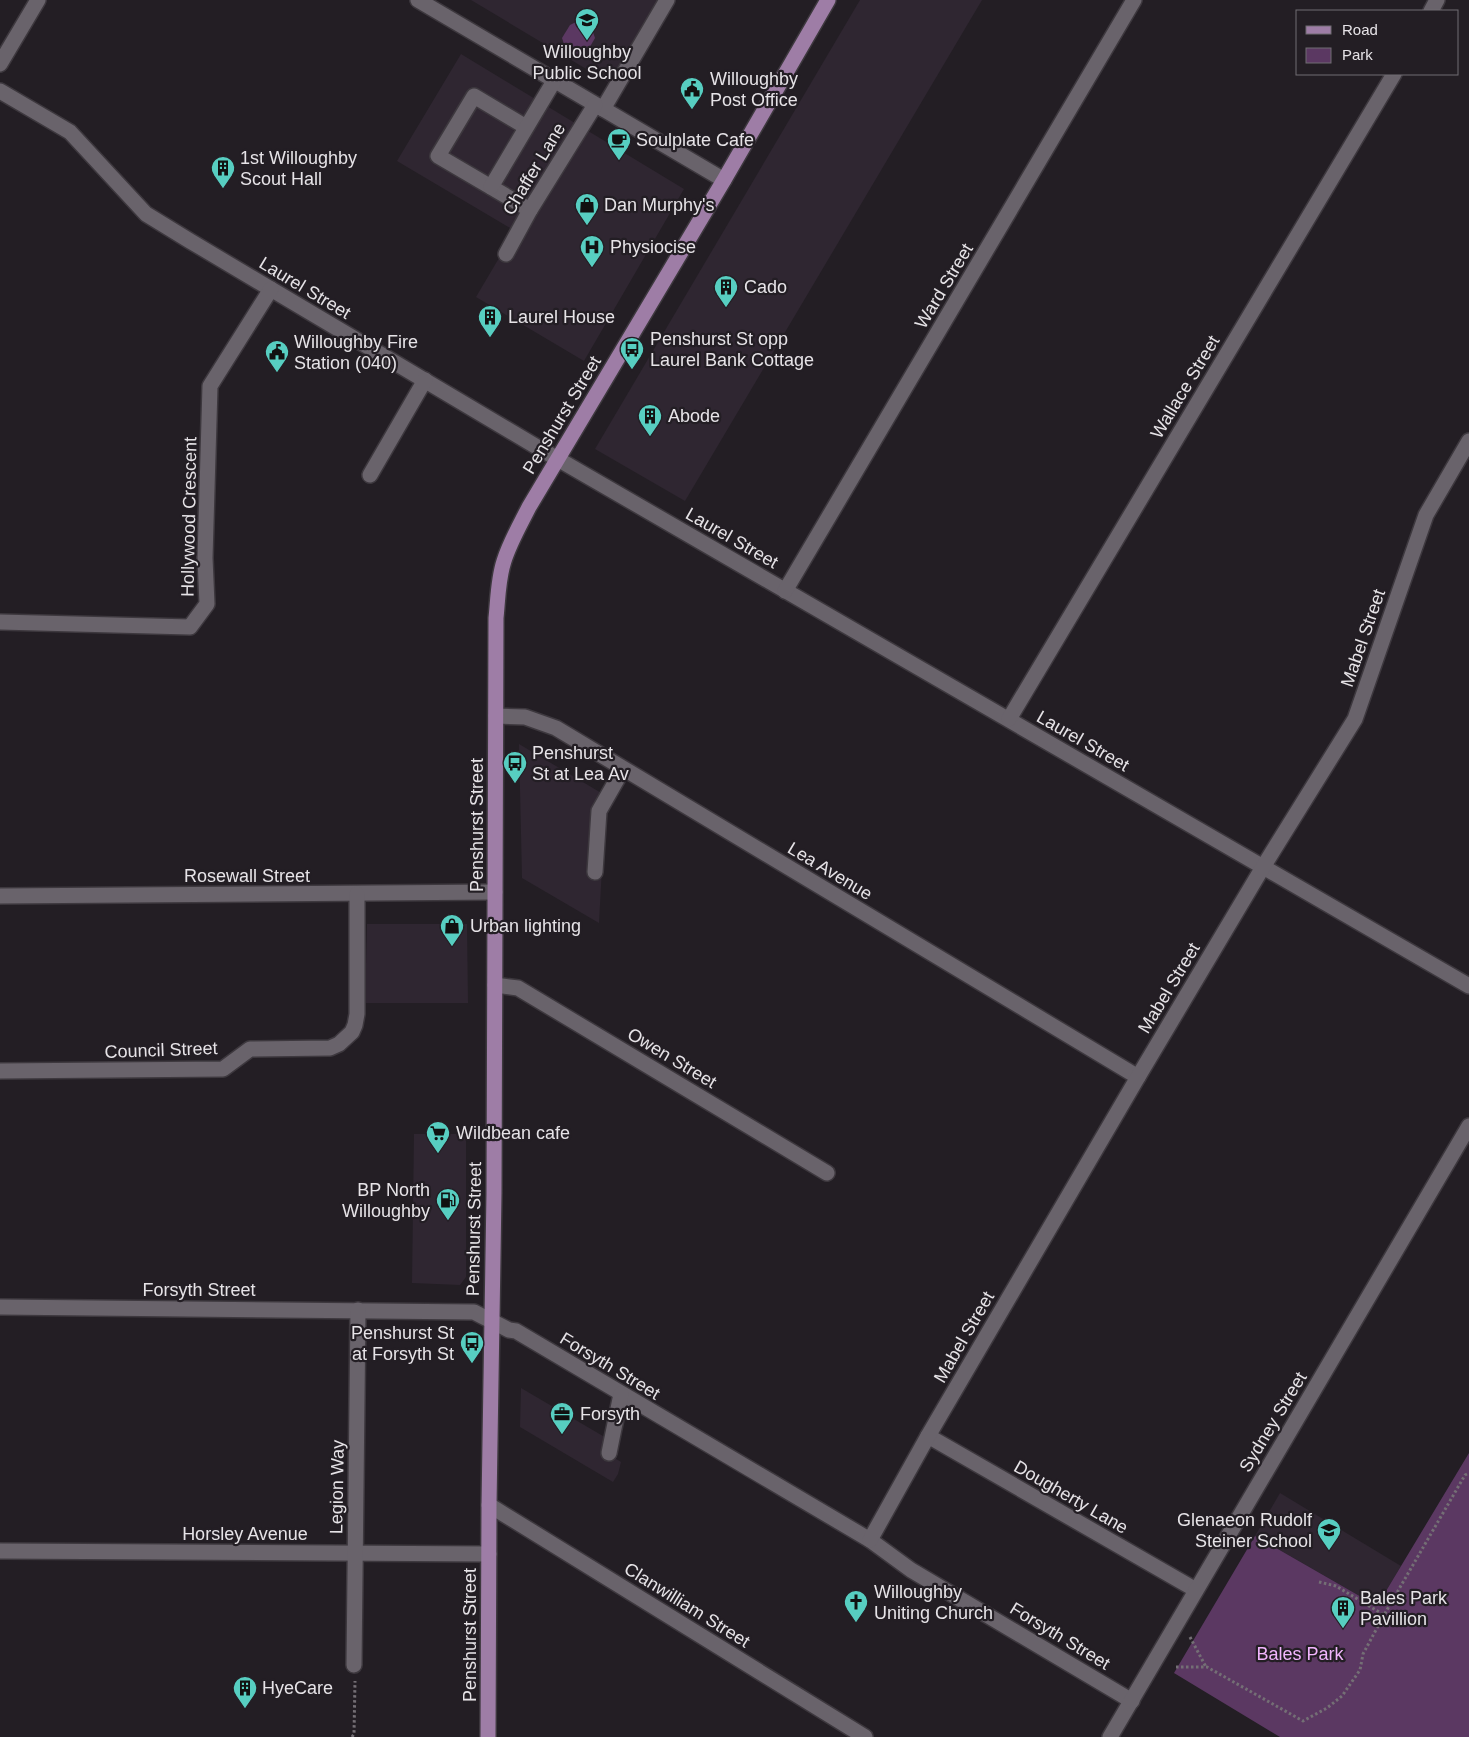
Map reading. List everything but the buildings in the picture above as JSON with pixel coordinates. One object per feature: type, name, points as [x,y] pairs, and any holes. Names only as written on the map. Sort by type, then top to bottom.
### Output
[{"type":"main road","name":"Penshurst Street","points":[[488,1737],[495,985],[496,618],[498,590],[504,561],[515,534],[529,508],[724,180],[828,0]]},
{"type":"street","points":[[0,64],[38,0]]},
{"type":"street","points":[[418,0],[724,180]]},
{"type":"street","name":"Chaffer Lane","points":[[506,254],[530,210],[599,107],[667,0]]},
{"type":"street","name":"Ward Street","points":[[785,591],[1134,0]]},
{"type":"street","name":"Wallace Street","points":[[1009,720],[1393,75]]},
{"type":"street","points":[[491,187],[554,81]]},
{"type":"street","name":"Laurel Street","points":[[0,91],[75,136],[146,214],[558,459],[1469,986]]},
{"type":"street","points":[[526,127],[474,96],[438,156],[530,210]]},
{"type":"street","name":"Hollywood Crescent","points":[[0,622],[190,627],[207,604],[205,558],[210,386],[271,290]]},
{"type":"street","points":[[370,475],[425,380]]},
{"type":"street","name":"Mabel Street","points":[[870,1540],[928,1436],[1138,1077],[1263,867],[1355,719],[1426,514],[1469,441]]},
{"type":"street","name":"Lea Avenue","points":[[496,716],[525,717],[556,728],[1138,1077]]},
{"type":"street","points":[[595,872],[599,811],[624,769]]},
{"type":"street","name":"Rosewall Street","points":[[0,896],[495,892]]},
{"type":"street","name":"Council Street","points":[[0,1071],[223,1069],[250,1049],[330,1048],[346,1038],[355,1025],[357,1014],[357,894]]},
{"type":"street","name":"Owen Street","points":[[495,985],[518,988],[828,1173]]},
{"type":"street","name":"Sydney Street","points":[[1110,1737],[1469,1126]]},
{"type":"street","name":"Forsyth Street","points":[[0,1307],[474,1312],[509,1330],[516,1331],[870,1540],[911,1570],[1132,1701]]},
{"type":"street","name":"Legion Way","points":[[354,1665],[358,1310]]},
{"type":"street","points":[[609,1453],[621,1394]]},
{"type":"street","name":"Dougherty Lane","points":[[928,1436],[1196,1590]]},
{"type":"street","name":"Clanwilliam Street","points":[[489,1505],[865,1737]]},
{"type":"street","name":"Horsley Avenue","points":[[0,1551],[489,1554]]},
{"type":"path","points":[[1176,1667],[1207,1667],[1302,1721],[1327,1708],[1342,1696],[1360,1670],[1363,1654],[1384,1615],[1465,1475],[1469,1473]]},
{"type":"path","points":[[1319,1582],[1336,1586],[1384,1615]]},
{"type":"path","points":[[1190,1637],[1207,1667]]},
{"type":"path","points":[[352,1737],[354,1734],[356,1687],[354,1665]]},
{"type":"shaded area","name":"Willoughby Public School","points":[[471,0],[659,0],[608,82]]},
{"type":"shaded area","points":[[860,0],[982,0],[685,501],[595,449]]},
{"type":"shaded area","points":[[461,54],[684,189],[584,361],[476,297],[515,231],[397,161]]},
{"type":"shaded area","points":[[519,744],[613,800],[605,812],[599,923],[522,878]]},
{"type":"shaded area","points":[[367,924],[467,924],[468,1003],[365,1003]]},
{"type":"shaded area","points":[[414,1134],[466,1134],[466,1277],[460,1285],[412,1283]]},
{"type":"shaded area","points":[[521,1388],[608,1439],[605,1452],[621,1462],[618,1474],[613,1482],[520,1427]]},
{"type":"shaded area","name":"Glenaeon Rudolf Steiner School","points":[[1280,1493],[1401,1566],[1377,1606],[1255,1536]]},
{"type":"green space","points":[[578,21],[592,29],[595,38],[587,52],[577,54],[565,47],[562,38],[570,25]]},
{"type":"green space","name":"Bales Park","points":[[1469,1453],[1469,1737],[1280,1737],[1174,1673],[1255,1536],[1377,1606]]},
{"type":"place","name":"Willoughby Public School","points":[[587,41]]},
{"type":"place","name":"Willoughby Post Office","points":[[692,110]]},
{"type":"place","name":"Soulplate Cafe","points":[[619,161]]},
{"type":"place","name":"1st Willoughby Scout Hall","points":[[223,189]]},
{"type":"place","name":"Dan Murphy's","points":[[587,226]]},
{"type":"place","name":"Physiocise","points":[[592,268]]},
{"type":"place","name":"Cado","points":[[726,308]]},
{"type":"place","name":"Laurel House","points":[[490,338]]},
{"type":"place","name":"Penshurst St opp Laurel Bank Cottage","points":[[632,370]]},
{"type":"place","name":"Willoughby Fire Station (040)","points":[[277,373]]},
{"type":"place","name":"Abode","points":[[650,437]]},
{"type":"place","name":"Penshurst St at Lea Av","points":[[515,784]]},
{"type":"place","name":"Urban lighting","points":[[452,947]]},
{"type":"place","name":"Wildbean cafe","points":[[438,1154]]},
{"type":"place","name":"BP North Willoughby","points":[[448,1221]]},
{"type":"place","name":"Penshurst St at Forsyth St","points":[[472,1364]]},
{"type":"place","name":"Forsyth","points":[[562,1435]]},
{"type":"place","name":"Glenaeon Rudolf Steiner School","points":[[1329,1551]]},
{"type":"place","name":"Willoughby Uniting Church","points":[[856,1623]]},
{"type":"place","name":"Bales Park Pavillion","points":[[1343,1629]]},
{"type":"place","name":"HyeCare","points":[[245,1709]]}]
